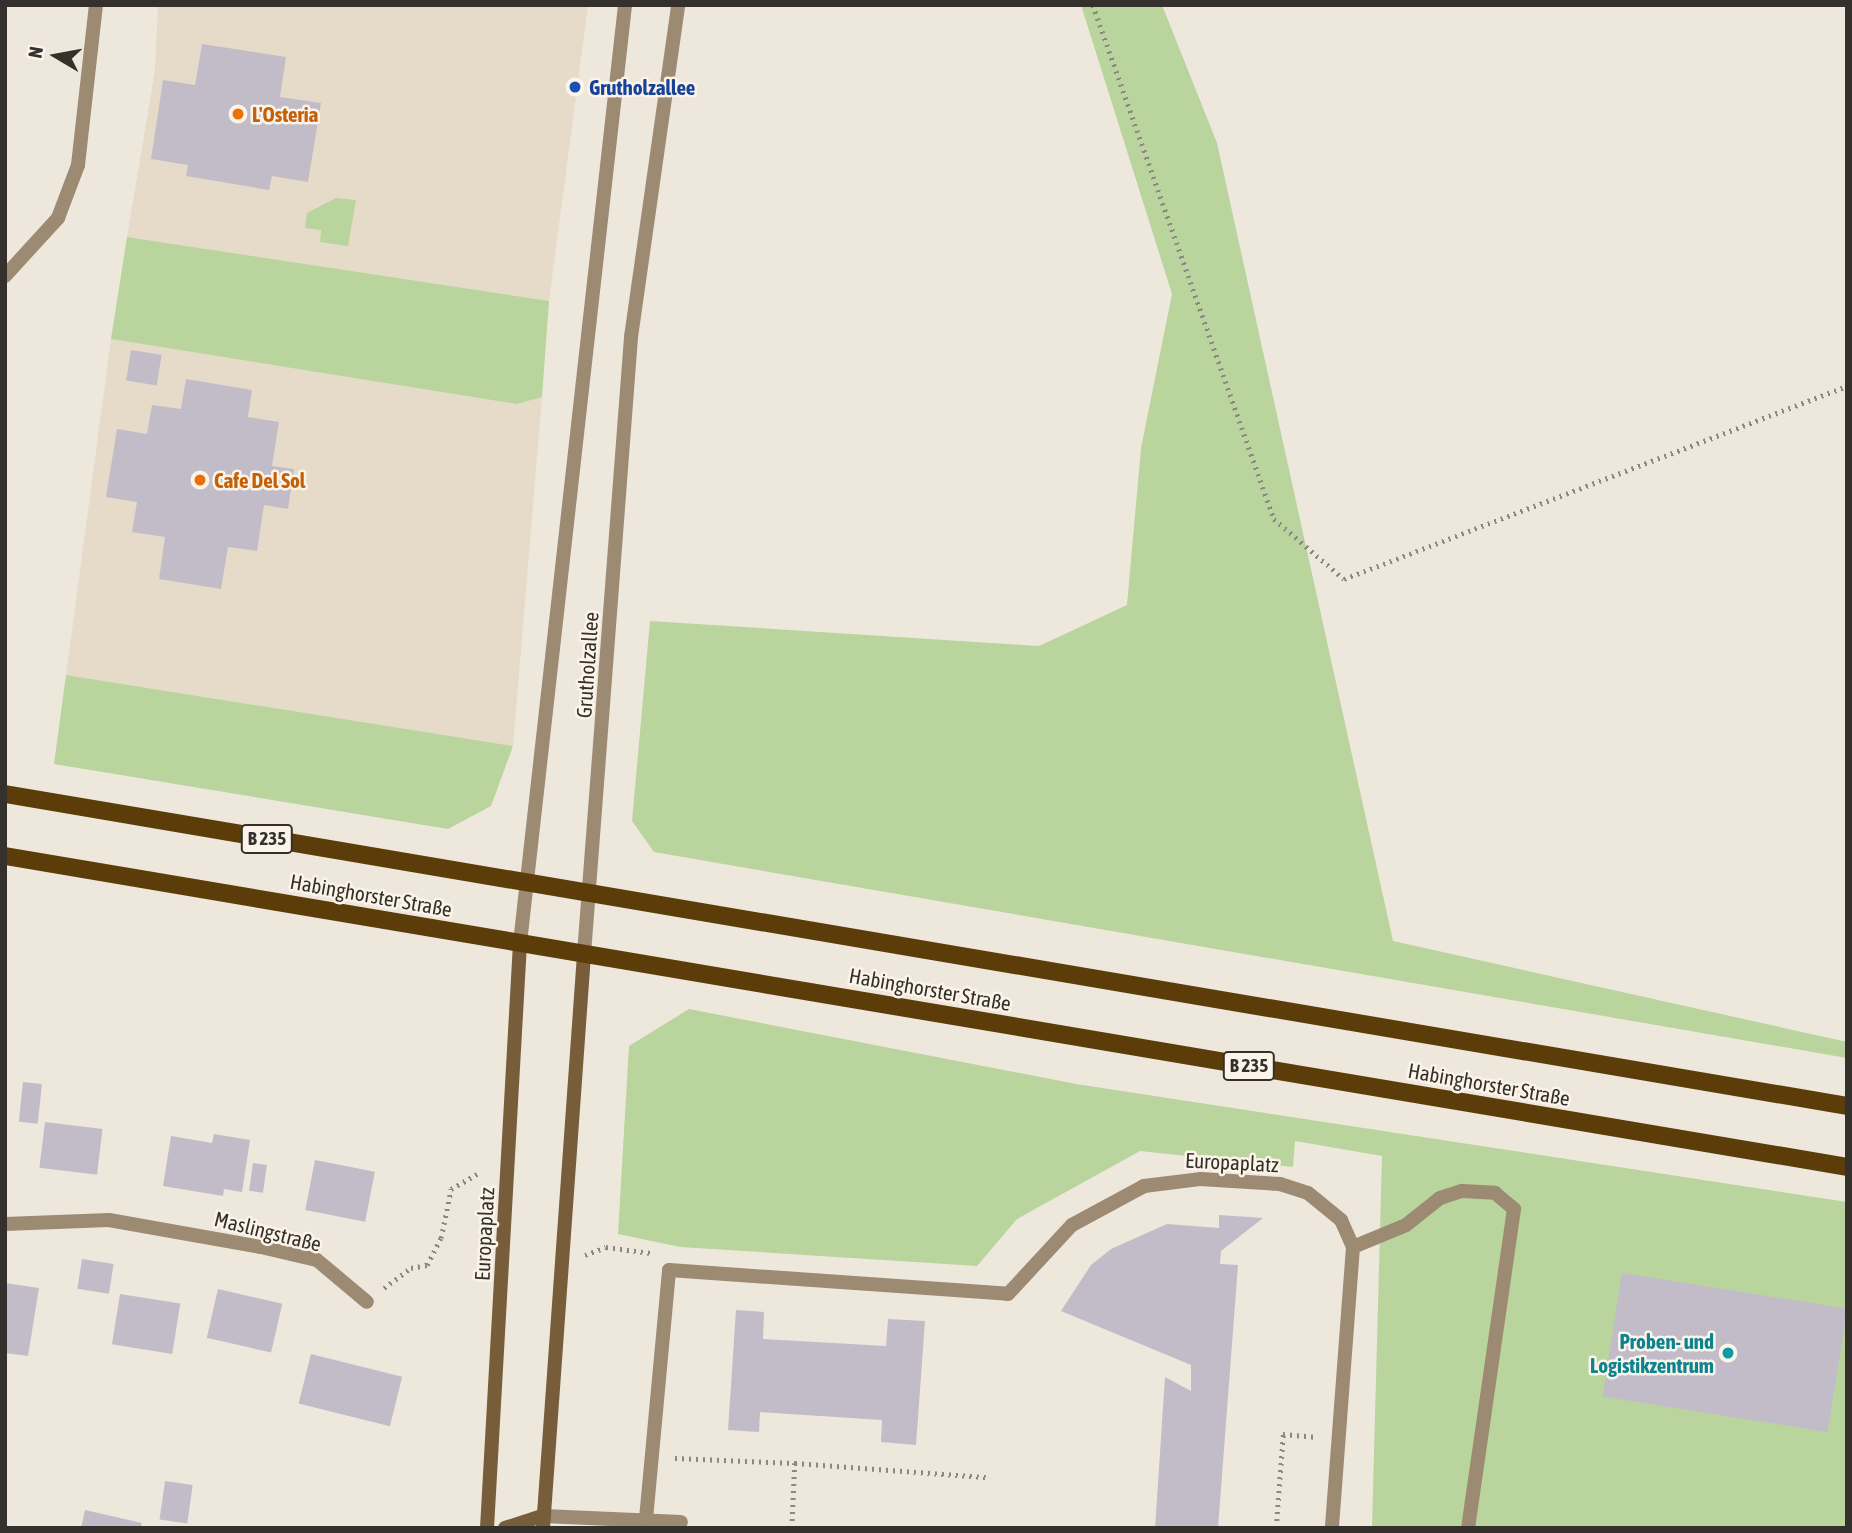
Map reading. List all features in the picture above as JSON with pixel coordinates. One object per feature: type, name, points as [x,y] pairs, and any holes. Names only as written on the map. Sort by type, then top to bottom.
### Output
[{"type":"main road","name":"Habinghorster Straße","points":[[5,794],[528,885],[1847,1105]]},
{"type":"main road","name":"Habinghorster Straße","points":[[5,856],[1847,1167]]},
{"type":"street","points":[[5,276],[58,218],[78,165],[96,5]]},
{"type":"street","name":"Grutholzallee","points":[[520,943],[625,5]]},
{"type":"street","name":"Grutholzallee","points":[[584,954],[631,337],[678,7]]},
{"type":"street","name":"Europaplatz","points":[[487,1528],[520,943]]},
{"type":"street","points":[[543,1522],[584,954]]},
{"type":"street","name":"Europaplatz","points":[[669,1270],[1008,1294],[1072,1225],[1144,1186],[1172,1180],[1280,1184],[1308,1193],[1341,1220],[1353,1247]]},
{"type":"street","points":[[1332,1528],[1353,1247],[1406,1226],[1440,1198],[1462,1191],[1495,1193],[1514,1209],[1468,1528]]},
{"type":"street","name":"Maslingstraße","points":[[5,1224],[109,1220],[261,1247],[317,1260],[367,1301]]},
{"type":"street","points":[[646,1519],[656,1457],[669,1270]]},
{"type":"street","points":[[505,1528],[543,1522],[646,1519],[681,1522]]},
{"type":"path","points":[[1093,5],[1274,519],[1344,579],[1847,386]]},
{"type":"path","points":[[367,1301],[411,1268],[427,1265],[441,1238],[450,1189],[477,1174]]},
{"type":"path","points":[[606,1247],[656,1254],[669,1270]]},
{"type":"path","points":[[1276,1528],[1283,1434],[1339,1438]]},
{"type":"path","points":[[656,1457],[795,1463],[987,1477]]},
{"type":"path","points":[[792,1528],[795,1463]]},
{"type":"shaded area","points":[[158,5],[588,5],[549,301],[127,237],[155,70]]},
{"type":"shaded area","points":[[111,339],[517,404],[542,397],[513,746],[66,675]]},
{"type":"green space","points":[[1081,5],[1162,5],[1217,143],[1393,941],[1847,1042],[1847,1058],[654,852],[632,821],[650,621],[1039,646],[1127,605],[1141,448],[1172,294]]},
{"type":"green space","points":[[336,198],[356,200],[348,246],[320,242],[321,230],[305,228],[307,213]]},
{"type":"green space","points":[[127,237],[549,301],[542,397],[517,404],[111,339]]},
{"type":"green space","points":[[66,675],[513,746],[491,806],[448,829],[54,764]]},
{"type":"green space","points":[[689,1009],[1076,1084],[1847,1202],[1847,1528],[1372,1528],[1382,1156],[1295,1141],[1293,1167],[1140,1151],[1017,1219],[977,1266],[680,1247],[618,1234],[629,1046]]},
{"type":"building","name":"L'Osteria","points":[[202,44],[286,57],[280,97],[321,103],[308,182],[272,176],[269,190],[186,176],[188,165],[151,159],[163,80],[195,85]]},
{"type":"building","points":[[131,350],[162,355],[157,385],[126,381]]},
{"type":"building","name":"Cafe Del Sol","points":[[186,379],[252,390],[248,417],[279,422],[272,466],[294,469],[288,509],[264,505],[257,551],[228,547],[221,589],[159,579],[165,537],[132,532],[137,502],[106,497],[117,429],[147,434],[152,405],[181,409]]},
{"type":"building","points":[[23,1082],[42,1084],[38,1124],[19,1122]]},
{"type":"building","points":[[45,1122],[103,1129],[97,1175],[39,1168]]},
{"type":"building","points":[[214,1134],[250,1140],[242,1192],[224,1189],[223,1196],[163,1186],[171,1136],[212,1143]]},
{"type":"building","points":[[315,1160],[375,1172],[365,1222],[305,1210]]},
{"type":"building","points":[[253,1163],[267,1165],[263,1193],[249,1191]]},
{"type":"building","points":[[1219,1215],[1263,1218],[1221,1251],[1220,1264],[1238,1265],[1218,1528],[1155,1528],[1165,1377],[1191,1391],[1191,1365],[1061,1311],[1091,1265],[1111,1249],[1167,1224],[1219,1228]]},
{"type":"building","points":[[82,1259],[114,1264],[109,1294],[77,1289]]},
{"type":"building","name":"Proben- und Logistikzentrum","points":[[1622,1273],[1847,1309],[1828,1432],[1602,1396]]},
{"type":"building","points":[[5,1283],[39,1288],[28,1356],[5,1353]]},
{"type":"building","points":[[218,1289],[282,1304],[271,1353],[207,1338]]},
{"type":"building","points":[[120,1294],[180,1304],[172,1354],[112,1344]]},
{"type":"building","points":[[736,1310],[764,1312],[763,1339],[886,1346],[888,1319],[925,1321],[916,1445],[881,1442],[882,1420],[760,1412],[759,1432],[728,1430]]},
{"type":"building","points":[[311,1354],[402,1377],[390,1426],[299,1403]]},
{"type":"building","points":[[165,1481],[193,1485],[187,1524],[160,1520]]},
{"type":"building","points":[[85,1510],[142,1523],[140,1528],[81,1528]]},
{"type":"place","name":"Grutholzallee","points":[[575,87]]},
{"type":"place","name":"L'Osteria","points":[[238,114]]},
{"type":"place","name":"Cafe Del Sol","points":[[200,480]]},
{"type":"place","name":"Proben- und Logistikzentrum","points":[[1728,1353]]}]
